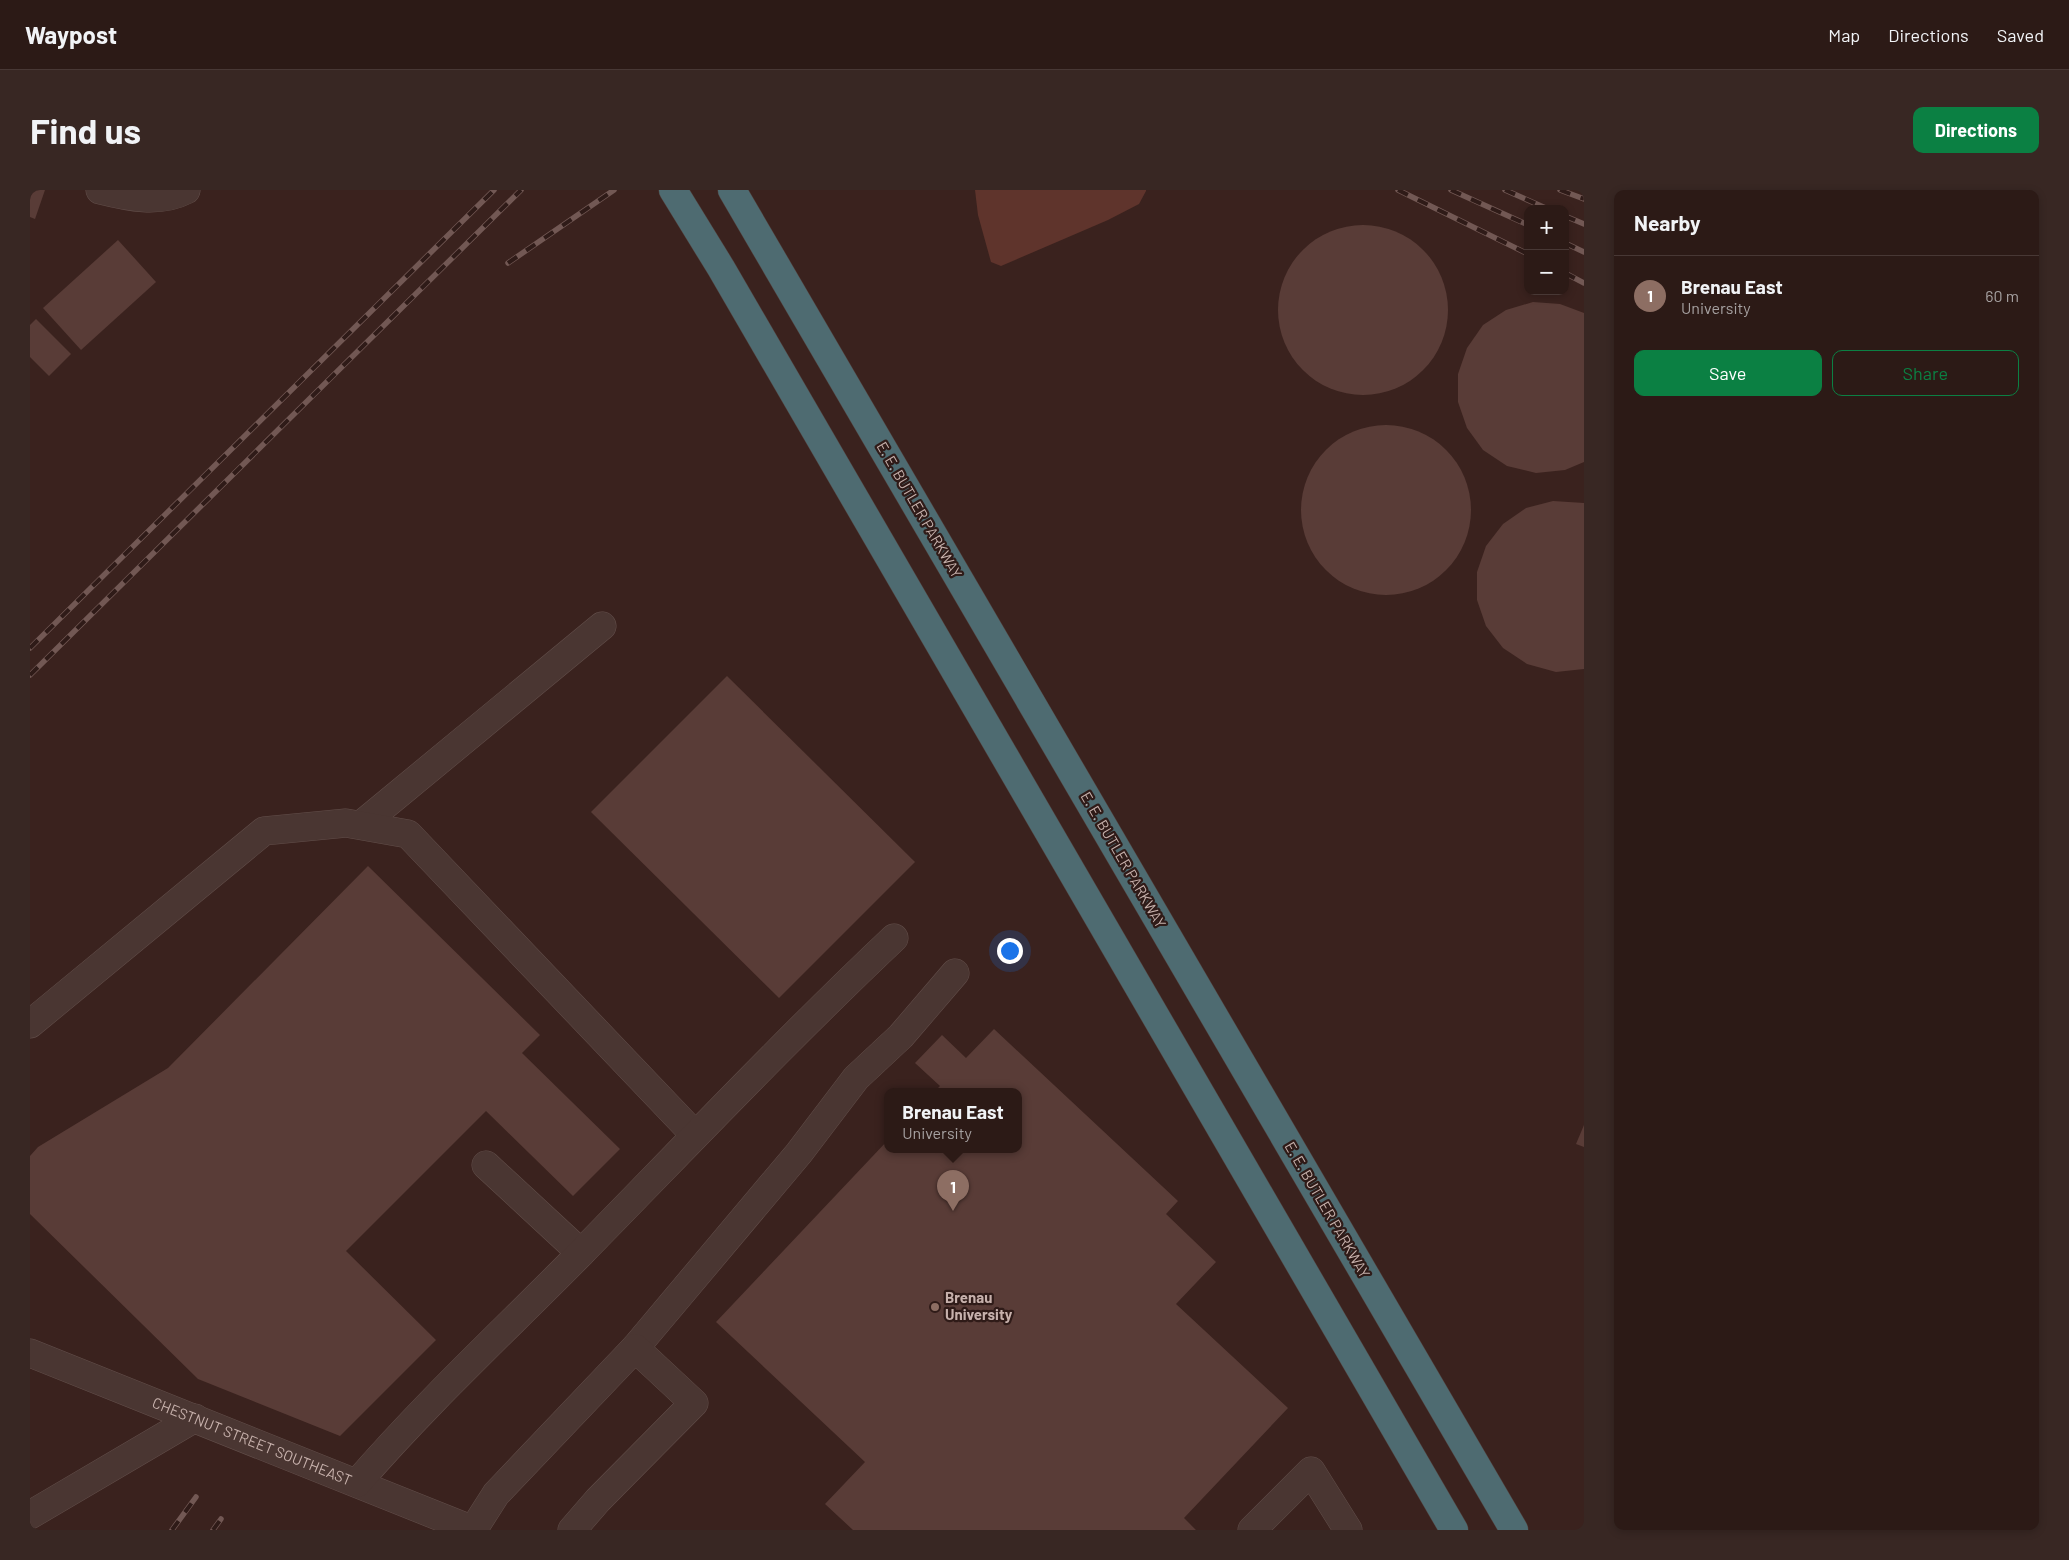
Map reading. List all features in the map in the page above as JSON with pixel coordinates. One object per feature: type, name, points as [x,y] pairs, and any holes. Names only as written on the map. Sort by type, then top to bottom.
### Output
[{"type":"highway","points":[[673,190],[1454,1530]]},
{"type":"highway","name":"E. E. BUTLER PARKWAY","points":[[732,190],[1514,1530]]},
{"type":"street","points":[[100,190],[131,197],[172,197],[186,190]]},
{"type":"street","points":[[361,825],[602,626]]},
{"type":"street","points":[[30,1024],[264,831],[346,822],[408,834],[696,1135]]},
{"type":"street","points":[[357,1483],[402,1431],[581,1253],[812,1015],[894,938]]},
{"type":"street","points":[[473,1530],[496,1494],[634,1348],[799,1153],[856,1078],[901,1036],[954,973]]},
{"type":"street","points":[[486,1165],[581,1253]]},
{"type":"street","points":[[572,1530],[598,1500],[694,1403],[634,1348]]},
{"type":"street","name":"CHESTNUT STREET SOUTHEAST","points":[[30,1353],[357,1483],[431,1522],[473,1530]]},
{"type":"street","points":[[30,1515],[195,1418]]},
{"type":"street","points":[[1252,1530],[1311,1471],[1348,1530]]},
{"type":"shaded area","points":[[975,190],[1146,191],[1139,204],[1108,220],[1001,266],[991,262],[978,215]]},
{"type":"building","points":[[30,190],[45,190],[35,219],[30,217]]},
{"type":"building","points":[[1371,225],[1396,231],[1417,244],[1429,256],[1445,285],[1448,310],[1447,327],[1442,343],[1429,364],[1417,376],[1388,392],[1355,395],[1330,389],[1309,376],[1297,364],[1281,335],[1278,302],[1284,277],[1297,256],[1309,244],[1338,228]]},
{"type":"building","points":[[118,240],[156,282],[81,350],[43,308]]},
{"type":"building","points":[[1533,302],[1560,304],[1584,313],[1584,462],[1565,470],[1536,473],[1507,466],[1483,450],[1467,428],[1458,402],[1458,374],[1467,348],[1483,325],[1506,310]]},
{"type":"building","points":[[36,319],[71,354],[49,376],[30,357],[30,325]]},
{"type":"building","points":[[1394,425],[1419,431],[1440,444],[1452,456],[1468,485],[1471,510],[1470,527],[1465,543],[1452,564],[1440,576],[1411,592],[1378,595],[1353,589],[1332,576],[1320,564],[1304,535],[1301,502],[1307,477],[1320,456],[1332,444],[1361,428]]},
{"type":"building","points":[[1553,501],[1584,503],[1584,669],[1556,672],[1527,664],[1503,648],[1486,626],[1477,600],[1477,572],[1486,546],[1503,524],[1526,508]]},
{"type":"building","points":[[727,676],[915,862],[779,998],[591,812]]},
{"type":"building","points":[[368,866],[540,1035],[522,1053],[620,1149],[573,1196],[486,1111],[346,1251],[436,1340],[340,1436],[198,1379],[30,1214],[30,1156],[38,1147],[168,1068]]},
{"type":"building","points":[[994,1029],[1178,1201],[1166,1214],[1216,1262],[1176,1304],[1288,1408],[1184,1518],[1196,1530],[853,1530],[825,1504],[865,1462],[716,1322],[884,1144],[884,1153],[1022,1153],[1022,1088],[938,1088],[940,1086],[915,1063],[942,1035],[966,1058]]},
{"type":"building","points":[[1584,1125],[1584,1147],[1576,1144]]},
{"type":"railway","points":[[30,648],[494,190]]},
{"type":"railway","points":[[30,675],[521,190]]},
{"type":"railway","points":[[508,263],[614,190]]},
{"type":"railway","points":[[1398,190],[1524,252]]},
{"type":"railway","points":[[1451,190],[1524,223]]},
{"type":"railway","points":[[1505,190],[1539,205]]},
{"type":"railway","points":[[1560,190],[1584,199]]},
{"type":"railway","points":[[1569,218],[1584,224]]},
{"type":"railway","points":[[1569,245],[1584,252]]},
{"type":"railway","points":[[1569,275],[1584,283]]},
{"type":"railway","points":[[172,1530],[196,1497]]},
{"type":"railway","points":[[213,1530],[221,1519]]},
{"type":"place","name":"Brenau East","points":[[953,1211]]},
{"type":"place","name":"Brenau University","points":[[935,1307]]}]
